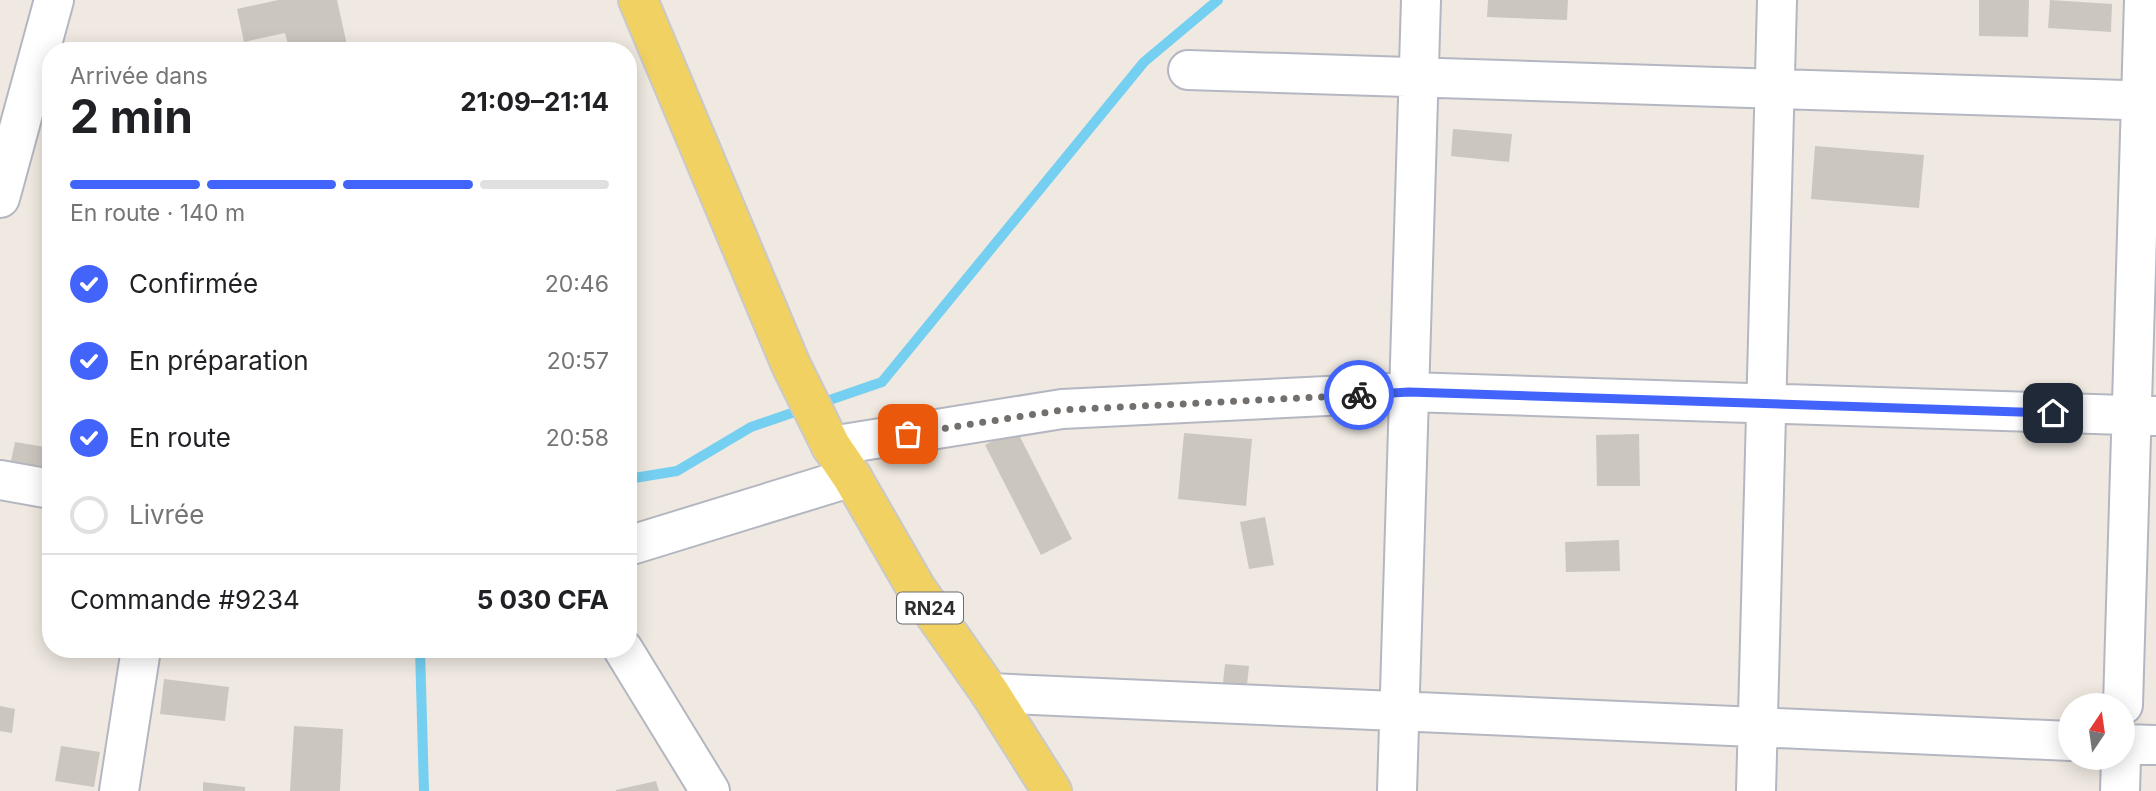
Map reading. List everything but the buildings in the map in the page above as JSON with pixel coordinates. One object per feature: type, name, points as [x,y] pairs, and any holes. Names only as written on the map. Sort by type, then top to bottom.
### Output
[{"type":"main road","name":"RN24","points":[[638,0],[791,365],[834,447],[916,588],[990,693],[1052,791]]},
{"type":"street","points":[[43,42],[54,0]]},
{"type":"street","points":[[1397,791],[1421,0]]},
{"type":"street","points":[[1756,791],[1777,0]]},
{"type":"street","points":[[2124,693],[2144,416],[2148,101],[2144,0]]},
{"type":"street","points":[[0,198],[42,44]]},
{"type":"street","points":[[1188,70],[2148,101]]},
{"type":"street","points":[[637,542],[834,447],[1062,410],[1409,392],[2144,416]]},
{"type":"street","points":[[0,480],[42,487]]},
{"type":"street","points":[[119,791],[140,658]]},
{"type":"street","points":[[629,658],[710,791]]},
{"type":"street","points":[[990,693],[2058,740]]},
{"type":"street","points":[[2135,744],[2156,745]]},
{"type":"street","points":[[2120,791],[2121,770]]},
{"type":"waterway","points":[[637,478],[677,471],[751,427],[882,382],[1144,62],[1218,0]]},
{"type":"waterway","points":[[420,658],[424,791]]},
{"type":"way so far","points":[[908,434],[1062,410],[1359,395]]},
{"type":"route","points":[[1359,395],[1409,392],[2053,413]]}]
